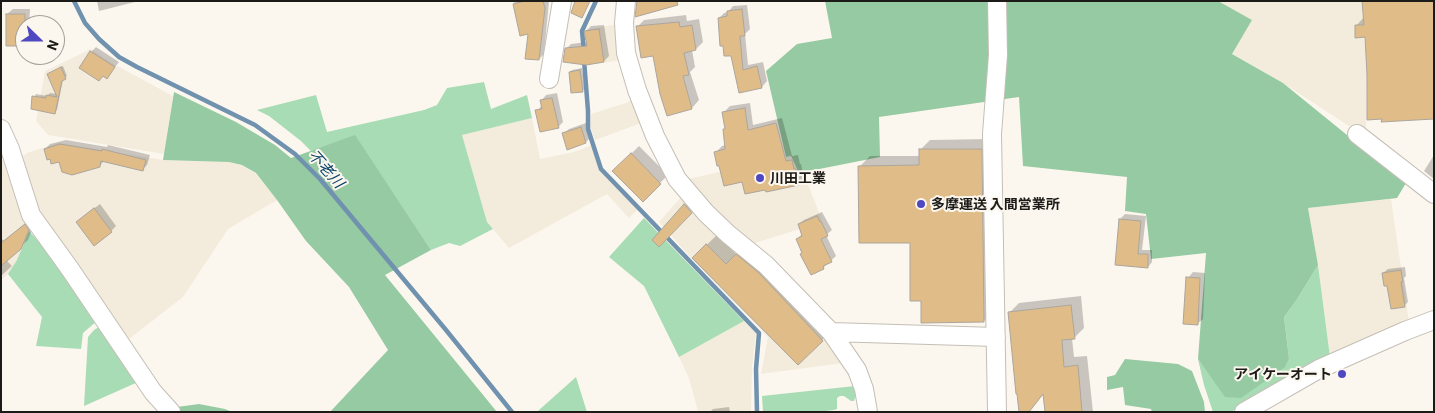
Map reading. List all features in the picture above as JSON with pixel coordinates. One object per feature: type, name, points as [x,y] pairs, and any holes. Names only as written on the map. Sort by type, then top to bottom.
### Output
[{"type":"street","points":[[549,79],[562,1]]},
{"type":"street","points":[[626,1],[624,23],[626,53],[637,90],[655,136],[677,179],[717,224],[766,264],[830,332],[857,370],[864,389],[868,412]]},
{"type":"street","points":[[997,1],[998,56],[992,134],[997,412]]},
{"type":"street","points":[[1,129],[10,149],[31,215],[153,392],[171,412]]},
{"type":"street","points":[[1357,134],[1434,194]]},
{"type":"street","points":[[1244,412],[1319,370],[1404,331],[1434,320]]},
{"type":"street","points":[[830,332],[996,337]]},
{"type":"shaded area","points":[[1218,1],[1362,1],[1367,75],[1366,131],[1352,128],[1283,83],[1231,53],[1252,20]]},
{"type":"shaded area","points":[[618,24],[622,60],[589,65],[585,30]]},
{"type":"shaded area","points":[[91,49],[110,62],[173,96],[164,154],[48,135],[36,121],[45,71],[58,65],[65,65],[65,61]]},
{"type":"shaded area","points":[[633,99],[644,122],[595,140],[590,126],[591,114]]},
{"type":"shaded area","points":[[532,118],[540,159],[574,152],[592,145],[600,169],[639,208],[629,218],[607,194],[509,248],[487,222],[462,135]]},
{"type":"shaded area","points":[[58,143],[163,160],[229,162],[242,165],[256,174],[277,200],[228,229],[183,297],[129,339],[53,233],[36,205],[28,184],[23,156]]},
{"type":"shaded area","points":[[1,156],[24,222],[29,231],[17,260],[8,274],[1,280]]},
{"type":"shaded area","points":[[791,156],[799,173],[803,172],[822,220],[752,244],[722,221],[688,179]]},
{"type":"shaded area","points":[[683,195],[814,320],[843,363],[761,374],[768,337],[691,258],[659,222]]},
{"type":"shaded area","points":[[1391,199],[1409,322],[1330,357],[1318,265],[1308,208]]},
{"type":"shaded area","points":[[744,321],[756,333],[752,368],[751,412],[698,412],[689,378],[679,357]]},
{"type":"green space","points":[[825,1],[1218,1],[1252,20],[1232,54],[1283,83],[1406,183],[1397,198],[1308,208],[1318,265],[1284,317],[1289,358],[1285,367],[1241,398],[1225,397],[1198,359],[1206,253],[1151,259],[1146,214],[1125,211],[1127,177],[1023,166],[1019,97],[879,117],[880,157],[799,173],[791,156],[786,157],[766,71],[797,44],[832,38]]},
{"type":"green space","points":[[484,82],[491,109],[527,95],[532,118],[462,135],[487,222],[493,229],[460,246],[449,243],[431,250],[355,136],[311,151],[269,116],[257,110],[316,95],[327,132],[424,110],[437,105],[447,88]]},
{"type":"green space","points":[[174,92],[236,122],[275,145],[291,158],[355,135],[431,250],[385,275],[497,412],[330,412],[388,350],[349,287],[306,241],[256,173],[242,165],[229,162],[163,160]]},
{"type":"green space","points":[[644,218],[744,321],[679,357],[644,286],[609,257]]},
{"type":"green space","points":[[29,231],[55,260],[97,321],[83,333],[81,349],[36,346],[42,317],[8,274],[17,260]]},
{"type":"green space","points":[[1318,265],[1330,357],[1231,412],[1213,412],[1198,359],[1226,397],[1289,358],[1284,317]]},
{"type":"green space","points":[[102,325],[138,382],[84,406],[88,337]]},
{"type":"green space","points":[[1125,359],[1178,364],[1192,371],[1204,402],[1205,412],[1152,412],[1151,409],[1125,405],[1123,387],[1107,390],[1107,377],[1115,375]]},
{"type":"green space","points":[[576,377],[587,412],[537,412],[539,410]]},
{"type":"green space","points":[[855,386],[857,392],[854,401],[840,396],[837,398],[837,409],[834,410],[817,412],[763,412],[762,396]]},
{"type":"green space","points":[[199,404],[232,412],[181,412],[177,407]]},
{"type":"building","points":[[525,1],[543,1],[545,8],[539,60],[525,59],[528,34],[520,36],[513,4]]},
{"type":"building","points":[[575,1],[590,1],[582,18],[571,13]]},
{"type":"building","points":[[637,1],[677,1],[678,5],[635,17]]},
{"type":"building","points":[[1362,1],[1434,1],[1434,119],[1381,122],[1382,119],[1367,120],[1365,37],[1355,38],[1355,25],[1364,25]]},
{"type":"building","points":[[742,9],[745,36],[740,36],[743,70],[757,66],[762,88],[739,93],[731,56],[724,56],[723,46],[720,46],[718,18],[727,16],[727,11]]},
{"type":"building","points":[[6,14],[25,14],[15,15],[15,46],[6,46]]},
{"type":"building","points":[[679,22],[680,27],[692,25],[696,50],[684,53],[689,75],[683,76],[692,109],[667,116],[660,94],[653,56],[641,58],[636,26]]},
{"type":"building","points":[[599,29],[604,62],[586,65],[563,62],[565,48],[587,46],[584,31]]},
{"type":"building","points":[[90,51],[115,67],[107,79],[103,76],[99,81],[79,68]]},
{"type":"building","points":[[61,67],[66,79],[62,81],[55,114],[31,109],[32,96],[46,98],[46,95],[57,97],[47,74]]},
{"type":"building","points":[[580,70],[583,92],[571,93],[569,72]]},
{"type":"building","points":[[552,98],[559,128],[540,132],[535,110],[542,109],[540,100]]},
{"type":"building","points":[[745,108],[748,130],[776,123],[786,161],[792,160],[799,185],[745,194],[742,182],[724,186],[714,152],[725,149],[723,129],[725,129],[722,112]]},
{"type":"building","points":[[581,127],[586,143],[567,150],[562,133]]},
{"type":"building","points":[[60,144],[102,151],[102,149],[146,160],[143,171],[101,161],[100,167],[72,175],[62,172],[59,162],[51,164],[50,159],[47,160],[44,149]]},
{"type":"building","name":"多摩運送 入間営業所","points":[[919,149],[982,149],[984,322],[921,323],[921,301],[910,301],[910,243],[859,243],[858,166],[919,165]]},
{"type":"building","points":[[631,153],[661,184],[643,202],[612,171]]},
{"type":"building","points":[[684,204],[692,213],[659,247],[652,240]]},
{"type":"building","points":[[94,208],[112,232],[94,246],[76,222]]},
{"type":"building","points":[[817,216],[828,236],[821,239],[832,262],[823,266],[824,269],[811,275],[800,254],[802,253],[796,239],[802,236],[798,224]]},
{"type":"building","points":[[1119,219],[1141,221],[1138,254],[1148,254],[1148,268],[1115,265]]},
{"type":"building","points":[[25,224],[29,230],[21,249],[1,266],[1,243]]},
{"type":"building","points":[[706,244],[726,264],[736,254],[759,273],[823,341],[798,365],[692,258]]},
{"type":"building","points":[[1401,270],[1405,307],[1391,309],[1387,286],[1384,286],[1382,273]]},
{"type":"building","points":[[1186,277],[1200,278],[1198,325],[1183,324]]},
{"type":"building","points":[[1071,305],[1075,339],[1062,340],[1064,367],[1078,365],[1082,412],[1045,412],[1043,394],[1029,412],[1019,412],[1008,312]]},
{"type":"waterway","name":"不老川","points":[[74,1],[85,23],[119,57],[255,125],[295,154],[320,179],[512,412]]},
{"type":"waterway","points":[[584,52],[582,31],[596,1]]},
{"type":"waterway","points":[[584,60],[588,129],[601,169],[759,333],[756,369],[757,412]]},
{"type":"place","name":"川田工業","points":[[760,178]]},
{"type":"place","name":"多摩運送 入間営業所","points":[[921,204]]},
{"type":"place","name":"アイケーオート","points":[[1342,374]]}]
